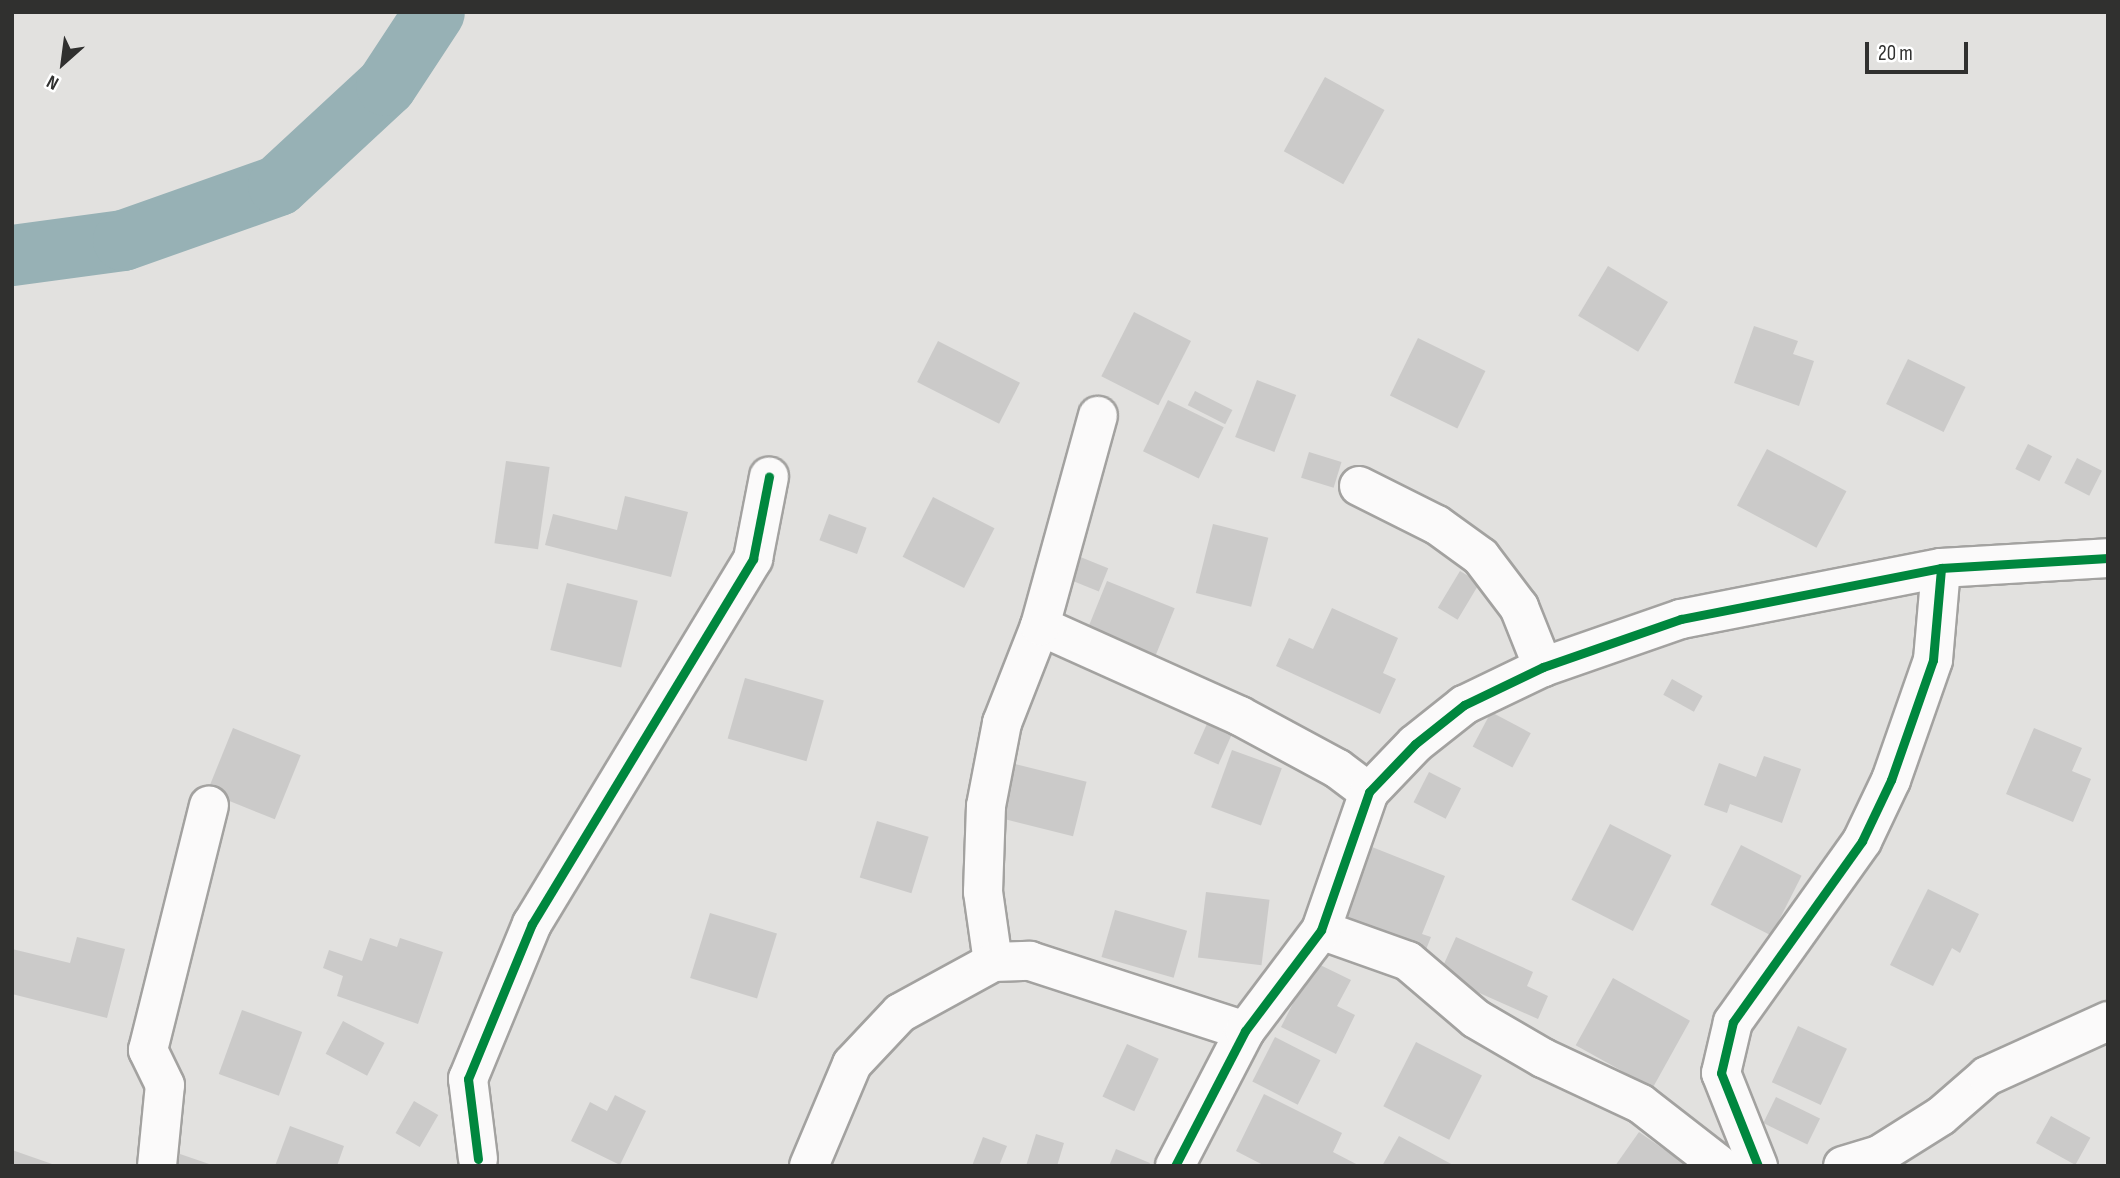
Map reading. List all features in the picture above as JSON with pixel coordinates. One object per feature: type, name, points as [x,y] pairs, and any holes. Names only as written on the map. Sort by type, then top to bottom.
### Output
[{"type":"street","points":[[993,962],[983,892],[986,806],[1002,723],[1040,626],[1098,416]]},
{"type":"street","points":[[481,1163],[468,1079],[532,924],[753,559],[769,477]]},
{"type":"street","points":[[1359,486],[1437,525],[1481,557],[1519,607],[1543,667]]},
{"type":"street","points":[[1175,1166],[1245,1031],[1321,930],[1369,792],[1464,705],[1543,667],[1681,619],[1941,568],[2108,558]]},
{"type":"street","points":[[1758,1166],[1721,1073],[1733,1022],[1862,841],[1891,780],[1933,660],[1941,568]]},
{"type":"street","points":[[1040,626],[1240,716],[1338,769],[1369,792]]},
{"type":"street","points":[[157,1166],[165,1085],[148,1050],[209,806]]},
{"type":"street","points":[[1321,930],[1408,961],[1476,1019],[1543,1058],[1641,1104],[1721,1166]]},
{"type":"street","points":[[809,1166],[852,1063],[900,1013],[993,962],[1030,961],[1245,1031]]},
{"type":"street","points":[[1843,1166],[1879,1155],[1920,1129],[1987,1076],[2108,1021]]},
{"type":"building","points":[[1325,77],[1384,110],[1343,184],[1284,151]]},
{"type":"building","points":[[1608,266],[1668,302],[1638,352],[1578,316]]},
{"type":"building","points":[[1134,312],[1191,341],[1158,405],[1101,376]]},
{"type":"building","points":[[1754,326],[1798,341],[1793,354],[1814,361],[1799,406],[1734,383]]},
{"type":"building","points":[[1418,338],[1485,371],[1457,428],[1390,396]]},
{"type":"building","points":[[938,341],[1020,383],[999,424],[917,382]]},
{"type":"building","points":[[1908,359],[1966,387],[1944,432],[1886,404]]},
{"type":"building","points":[[1257,380],[1296,395],[1274,452],[1235,437]]},
{"type":"building","points":[[1195,391],[1232,410],[1225,424],[1188,405]]},
{"type":"building","points":[[1168,400],[1224,427],[1199,478],[1143,451]]},
{"type":"building","points":[[2028,444],[2052,456],[2039,481],[2015,469]]},
{"type":"building","points":[[1767,449],[1846,491],[1816,548],[1737,506]]},
{"type":"building","points":[[1309,452],[1342,462],[1334,488],[1301,478]]},
{"type":"building","points":[[2077,458],[2102,471],[2089,496],[2064,483]]},
{"type":"building","points":[[506,461],[550,467],[538,549],[494,543]]},
{"type":"building","points":[[625,496],[688,512],[671,577],[545,545],[553,514],[617,530]]},
{"type":"building","points":[[933,497],[994,528],[964,588],[903,557]]},
{"type":"building","points":[[829,514],[867,528],[857,554],[819,540]]},
{"type":"building","points":[[1213,524],[1268,538],[1251,607],[1196,593]]},
{"type":"building","points":[[1073,554],[1108,568],[1099,591],[1064,577]]},
{"type":"building","points":[[1460,571],[1480,583],[1458,620],[1438,608]]},
{"type":"building","points":[[1107,581],[1175,608],[1153,662],[1085,635]]},
{"type":"building","points":[[567,583],[638,601],[621,668],[550,650]]},
{"type":"building","points":[[1332,608],[1398,638],[1383,673],[1396,679],[1380,714],[1276,666],[1289,638],[1313,649]]},
{"type":"building","points":[[745,678],[824,701],[806,761],[728,739]]},
{"type":"building","points":[[1672,679],[1703,696],[1694,712],[1663,695]]},
{"type":"building","points":[[1491,712],[1531,733],[1512,768],[1473,746]]},
{"type":"building","points":[[1210,717],[1235,728],[1218,765],[1194,754]]},
{"type":"building","points":[[233,728],[301,755],[275,819],[207,792]]},
{"type":"building","points":[[2034,728],[2082,748],[2072,771],[2091,779],[2073,822],[2006,794]]},
{"type":"building","points":[[1232,750],[1282,768],[1261,825],[1211,807]]},
{"type":"building","points":[[1764,756],[1801,769],[1782,823],[1730,804],[1727,813],[1704,805],[1719,763],[1756,777]]},
{"type":"building","points":[[1007,762],[1087,782],[1073,836],[993,816]]},
{"type":"building","points":[[1429,772],[1461,788],[1446,819],[1414,802]]},
{"type":"building","points":[[877,821],[929,837],[911,893],[860,877]]},
{"type":"building","points":[[1610,824],[1671,855],[1633,931],[1571,900]]},
{"type":"building","points":[[1367,845],[1445,876],[1422,934],[1431,937],[1425,952],[1338,919]]},
{"type":"building","points":[[1741,845],[1802,876],[1771,936],[1711,905]]},
{"type":"building","points":[[1928,889],[1979,914],[1960,953],[1952,948],[1933,986],[1890,965]]},
{"type":"building","points":[[1206,892],[1270,900],[1261,965],[1198,958]]},
{"type":"building","points":[[1115,910],[1187,931],[1174,978],[1101,957]]},
{"type":"building","points":[[710,913],[777,933],[757,998],[690,978]]},
{"type":"building","points":[[77,937],[125,949],[107,1018],[12,994],[12,949],[70,963]]},
{"type":"building","points":[[1456,937],[1533,972],[1527,986],[1548,996],[1538,1019],[1439,975]]},
{"type":"building","points":[[370,938],[397,947],[400,938],[443,952],[418,1024],[337,996],[343,976],[323,968],[329,950],[362,961]]},
{"type":"building","points":[[1314,962],[1351,980],[1337,1006],[1355,1015],[1336,1054],[1281,1027]]},
{"type":"building","points":[[1613,978],[1690,1021],[1653,1088],[1576,1045]]},
{"type":"building","points":[[242,1010],[302,1032],[279,1096],[219,1074]]},
{"type":"building","points":[[343,1021],[384,1043],[367,1076],[326,1054]]},
{"type":"building","points":[[1798,1026],[1847,1049],[1821,1105],[1772,1082]]},
{"type":"building","points":[[1275,1037],[1320,1060],[1298,1105],[1252,1082]]},
{"type":"building","points":[[1416,1042],[1482,1076],[1449,1140],[1383,1106]]},
{"type":"building","points":[[1127,1044],[1159,1059],[1134,1111],[1102,1097]]},
{"type":"building","points":[[1264,1094],[1342,1133],[1333,1152],[1360,1166],[1265,1166],[1236,1151]]},
{"type":"building","points":[[615,1095],[646,1111],[620,1165],[571,1141],[590,1102],[607,1111]]},
{"type":"building","points":[[1776,1097],[1820,1118],[1807,1145],[1763,1123]]},
{"type":"building","points":[[414,1101],[438,1115],[420,1147],[396,1133]]},
{"type":"building","points":[[2051,1116],[2090,1138],[2075,1165],[2036,1143]]},
{"type":"building","points":[[290,1126],[344,1146],[337,1166],[275,1166]]},
{"type":"building","points":[[1639,1132],[1688,1166],[1615,1166]]},
{"type":"building","points":[[1036,1134],[1064,1143],[1057,1166],[1026,1166]]},
{"type":"building","points":[[1399,1136],[1455,1166],[1382,1166]]},
{"type":"building","points":[[983,1137],[1007,1146],[999,1166],[972,1166]]},
{"type":"building","points":[[1116,1149],[1150,1163],[1149,1166],[1109,1166]]},
{"type":"building","points":[[12,1150],[55,1165],[55,1166],[12,1166]]},
{"type":"building","points":[[180,1154],[212,1165],[212,1166],[176,1166]]},
{"type":"waterway","points":[[12,255],[123,240],[278,185],[386,85],[434,12]]},
{"type":"cycle path","points":[[478,1159],[468,1079],[532,924],[753,559],[769,477]]},
{"type":"cycle path","points":[[1175,1166],[1245,1031],[1321,930],[1369,792],[1415,744],[1464,705],[1543,667],[1681,619],[1941,568],[2108,558]]},
{"type":"cycle path","points":[[1758,1166],[1721,1073],[1733,1022],[1862,841],[1891,780],[1933,660],[1941,568]]}]
